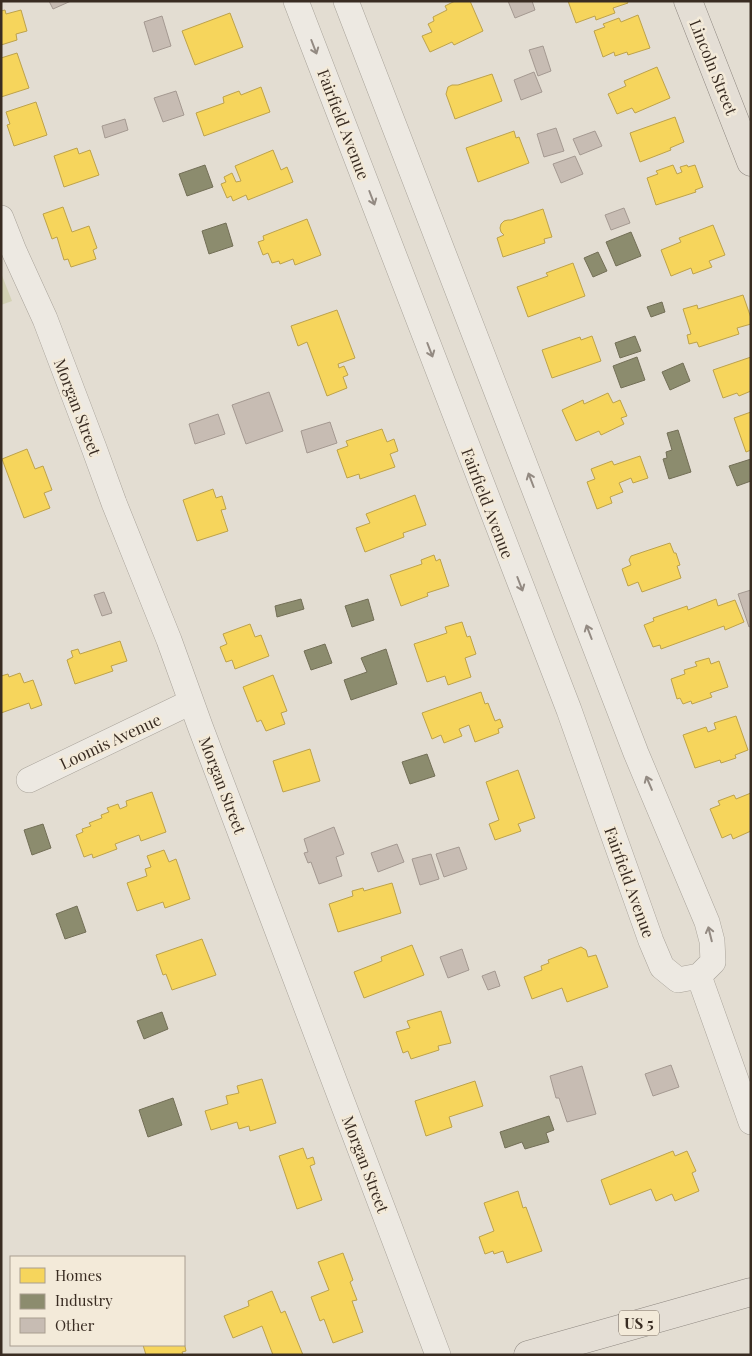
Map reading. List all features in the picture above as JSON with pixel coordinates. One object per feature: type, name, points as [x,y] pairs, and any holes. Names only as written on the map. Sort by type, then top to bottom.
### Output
[{"type":"main road","name":"Lincoln Street","points":[[688,1],[750,155]]},
{"type":"main road","name":"US 5","points":[[528,1355],[751,1292]]},
{"type":"street","name":"Fairfield Avenue","points":[[296,1],[569,710],[651,941],[662,967],[678,980],[699,976]]},
{"type":"street","points":[[346,1],[636,753],[707,922],[712,940],[713,962],[699,976],[751,1122]]},
{"type":"street","name":"Morgan Street","points":[[1,218],[45,319],[114,503],[170,640],[191,702],[438,1355]]},
{"type":"street","name":"Loomis Avenue","points":[[28,780],[191,702]]},
{"type":"shaded area","points":[[1,273],[12,301],[1,305]]},
{"type":"building: Homes","points":[[455,1],[470,1],[483,31],[454,45],[452,42],[430,52],[422,36],[432,32],[428,24],[434,21],[433,17],[447,10],[445,6]]},
{"type":"building: Homes","points":[[568,1],[627,1],[628,3],[613,8],[615,13],[596,20],[595,16],[576,23]]},
{"type":"building: Homes","points":[[5,10],[6,14],[21,10],[27,31],[16,34],[17,40],[1,45],[1,11]]},
{"type":"building: Homes","points":[[230,13],[243,47],[195,65],[182,31]]},
{"type":"building: Homes","points":[[638,15],[650,48],[628,55],[627,52],[615,56],[614,52],[603,57],[594,31],[605,27],[603,24],[619,18],[621,22]]},
{"type":"building: Homes","points":[[17,53],[29,88],[1,97],[1,58]]},
{"type":"building: Homes","points":[[657,67],[670,98],[635,113],[632,108],[617,114],[608,94],[626,86],[624,81]]},
{"type":"building: Homes","points":[[492,74],[502,101],[455,119],[446,94],[448,87]]},
{"type":"building: Homes","points":[[261,87],[270,112],[204,136],[196,113],[224,103],[223,97],[239,91],[241,95]]},
{"type":"building: Homes","points":[[36,102],[47,135],[14,146],[7,125],[10,124],[6,112]]},
{"type":"building: Homes","points":[[675,117],[684,142],[670,148],[671,150],[640,162],[630,133]]},
{"type":"building: Homes","points":[[514,131],[516,138],[519,137],[529,163],[478,182],[466,148]]},
{"type":"building: Homes","points":[[77,148],[79,154],[90,150],[99,175],[64,187],[54,156]]},
{"type":"building: Homes","points":[[273,150],[281,170],[287,167],[293,182],[248,200],[246,195],[233,201],[231,196],[227,198],[221,184],[226,182],[224,177],[232,173],[236,182],[241,181],[235,166]]},
{"type":"building: Homes","points":[[673,165],[677,174],[682,172],[680,167],[695,165],[703,187],[695,190],[696,192],[656,205],[647,178],[658,174],[656,171]]},
{"type":"building: Homes","points":[[63,207],[72,232],[89,226],[97,248],[93,250],[96,259],[71,267],[68,259],[64,260],[57,237],[52,239],[43,214]]},
{"type":"building: Homes","points":[[543,209],[552,237],[544,239],[545,243],[503,257],[497,238],[504,235],[501,232],[501,224],[504,221]]},
{"type":"building: Homes","points":[[307,219],[321,255],[295,265],[293,259],[280,264],[279,261],[272,263],[268,253],[263,255],[258,242],[264,240],[263,236]]},
{"type":"building: Homes","points":[[713,225],[725,255],[709,261],[712,267],[693,274],[691,268],[671,276],[661,250],[681,242],[679,238]]},
{"type":"building: Homes","points":[[573,263],[585,296],[528,317],[517,287],[548,276],[546,273]]},
{"type":"building: Homes","points":[[743,295],[751,318],[751,324],[737,328],[739,334],[699,347],[697,342],[689,344],[687,335],[691,334],[683,309],[697,305],[698,309]]},
{"type":"building: Homes","points":[[337,310],[355,358],[338,364],[339,368],[344,366],[348,375],[343,377],[347,388],[327,396],[307,342],[298,346],[291,326]]},
{"type":"building: Homes","points":[[592,336],[601,361],[552,378],[542,350],[580,337],[581,340]]},
{"type":"building: Homes","points":[[751,357],[751,391],[739,396],[737,393],[723,398],[713,370]]},
{"type":"building: Homes","points":[[608,393],[613,403],[620,400],[627,416],[621,418],[624,424],[601,435],[599,431],[576,441],[562,410],[583,400],[584,404]]},
{"type":"building: Homes","points":[[751,412],[751,450],[746,452],[734,418]]},
{"type":"building: Homes","points":[[382,429],[387,442],[394,439],[398,451],[390,454],[395,467],[360,479],[359,474],[347,478],[337,450],[348,446],[346,441]]},
{"type":"building: Homes","points":[[27,449],[35,469],[43,466],[52,490],[44,493],[50,508],[24,518],[2,459]]},
{"type":"building: Homes","points":[[640,456],[648,478],[633,483],[631,478],[619,483],[623,492],[610,497],[612,503],[597,509],[587,482],[595,479],[591,469],[612,461],[614,465]]},
{"type":"building: Homes","points":[[213,489],[216,498],[222,496],[226,509],[221,510],[228,531],[197,541],[183,500]]},
{"type":"building: Homes","points":[[415,495],[426,525],[403,533],[404,537],[365,552],[356,528],[370,523],[366,514]]},
{"type":"building: Homes","points":[[670,543],[680,565],[677,566],[681,578],[642,592],[638,582],[628,586],[622,569],[631,565],[629,560],[631,556]]},
{"type":"building: Homes","points":[[434,555],[436,561],[440,559],[449,586],[427,593],[428,596],[401,606],[390,575],[422,564],[421,560]]},
{"type":"building: Homes","points":[[716,599],[718,606],[735,600],[744,622],[725,630],[724,626],[661,649],[660,645],[653,647],[644,625],[654,621],[653,618],[687,606],[688,610]]},
{"type":"building: Homes","points":[[462,622],[467,637],[470,636],[476,654],[465,658],[471,677],[448,685],[445,676],[427,682],[414,644],[447,633],[445,627]]},
{"type":"building: Homes","points":[[250,624],[255,637],[261,635],[269,656],[235,669],[232,660],[226,662],[220,647],[227,644],[223,634]]},
{"type":"building: Homes","points":[[120,641],[127,661],[111,666],[113,671],[75,684],[67,660],[73,657],[71,651],[78,649],[80,654]]},
{"type":"building: Homes","points":[[709,658],[711,664],[719,661],[728,687],[710,693],[712,697],[692,704],[691,701],[683,704],[680,698],[677,699],[671,679],[685,674],[684,670],[697,666],[695,662]]},
{"type":"building: Homes","points":[[20,673],[24,683],[33,680],[42,705],[31,709],[29,703],[1,713],[1,676],[8,674],[9,677]]},
{"type":"building: Homes","points":[[273,675],[287,711],[281,713],[285,724],[266,731],[261,720],[257,722],[243,687]]},
{"type":"building: Homes","points":[[481,692],[485,704],[488,703],[495,721],[500,719],[503,727],[498,729],[499,733],[475,742],[469,725],[459,729],[462,736],[444,743],[441,735],[432,739],[422,713]]},
{"type":"building: Homes","points":[[736,716],[748,750],[735,755],[736,758],[721,763],[720,760],[695,768],[683,735],[706,727],[708,732],[716,729],[714,723]]},
{"type":"building: Homes","points":[[310,749],[320,781],[283,792],[273,761]]},
{"type":"building: Homes","points":[[518,770],[535,818],[518,824],[521,831],[495,840],[489,824],[499,820],[486,782]]},
{"type":"building: Homes","points":[[152,792],[166,832],[141,841],[139,835],[115,844],[117,849],[93,858],[92,854],[84,857],[76,835],[83,832],[82,829],[91,826],[89,823],[102,818],[101,815],[109,812],[107,808],[118,804],[120,809],[127,806],[126,801]]},
{"type":"building: Homes","points":[[751,793],[751,831],[733,839],[731,834],[722,838],[710,809],[720,805],[718,801],[734,795],[736,799]]},
{"type":"building: Homes","points":[[164,850],[169,862],[176,859],[190,899],[165,908],[163,902],[137,911],[127,883],[147,876],[145,869],[151,867],[147,856]]},
{"type":"building: Homes","points":[[392,883],[401,913],[338,932],[329,904],[353,896],[352,891],[363,888],[364,891]]},
{"type":"building: Homes","points":[[202,939],[216,975],[172,990],[166,974],[163,975],[156,955]]},
{"type":"building: Homes","points":[[412,945],[424,975],[364,998],[354,972],[382,961],[381,957]]},
{"type":"building: Homes","points":[[581,947],[586,950],[588,957],[596,955],[608,987],[567,1002],[562,988],[532,999],[524,977],[542,970],[541,966],[549,963],[548,960]]},
{"type":"building: Homes","points":[[441,1011],[451,1043],[438,1046],[439,1050],[411,1059],[408,1051],[403,1053],[396,1032],[410,1028],[407,1021]]},
{"type":"building: Homes","points":[[262,1079],[276,1123],[250,1131],[249,1126],[239,1129],[237,1122],[211,1130],[205,1111],[228,1104],[226,1096],[239,1093],[237,1086]]},
{"type":"building: Homes","points":[[475,1081],[483,1106],[449,1117],[452,1127],[426,1136],[415,1101]]},
{"type":"building: Homes","points":[[303,1148],[307,1159],[313,1157],[315,1164],[310,1166],[322,1200],[297,1209],[279,1156]]},
{"type":"building: Homes","points":[[673,1151],[675,1156],[687,1151],[696,1171],[692,1173],[699,1191],[675,1201],[672,1194],[656,1201],[651,1189],[610,1205],[601,1180]]},
{"type":"building: Homes","points":[[518,1191],[523,1208],[526,1207],[542,1251],[507,1263],[503,1251],[494,1254],[493,1251],[485,1254],[479,1237],[494,1231],[484,1203]]},
{"type":"building: Homes","points":[[343,1253],[353,1280],[350,1282],[357,1300],[352,1301],[363,1332],[333,1343],[324,1319],[320,1321],[311,1297],[329,1290],[318,1262]]},
{"type":"building: Homes","points":[[272,1291],[281,1313],[285,1311],[303,1355],[273,1355],[262,1326],[233,1338],[224,1316],[249,1306],[248,1301]]},
{"type":"building: Homes","points":[[143,1346],[185,1346],[186,1351],[182,1352],[183,1355],[146,1355]]},
{"type":"building: Industry","points":[[205,165],[213,187],[187,196],[179,174]]},
{"type":"building: Industry","points":[[226,223],[233,246],[209,254],[202,231]]},
{"type":"building: Industry","points":[[631,232],[641,256],[616,266],[606,242]]},
{"type":"building: Industry","points":[[598,252],[607,271],[593,277],[584,258]]},
{"type":"building: Industry","points":[[662,302],[665,312],[651,317],[647,307]]},
{"type":"building: Industry","points":[[635,336],[641,351],[620,358],[615,343]]},
{"type":"building: Industry","points":[[637,357],[645,380],[621,388],[613,366]]},
{"type":"building: Industry","points":[[683,363],[690,381],[670,390],[662,372]]},
{"type":"building: Industry","points":[[678,430],[691,472],[669,479],[663,459],[667,458],[666,452],[672,450],[667,433]]},
{"type":"building: Industry","points":[[751,459],[751,481],[737,486],[729,466]]},
{"type":"building: Industry","points":[[301,599],[304,609],[277,617],[275,606]]},
{"type":"building: Industry","points":[[368,599],[374,620],[352,627],[345,606]]},
{"type":"building: Industry","points":[[325,644],[332,663],[311,670],[304,651]]},
{"type":"building: Industry","points":[[386,649],[397,684],[351,700],[344,680],[367,672],[361,658]]},
{"type":"building: Industry","points":[[427,754],[435,776],[410,784],[402,762]]},
{"type":"building: Industry","points":[[43,824],[51,848],[32,855],[24,830]]},
{"type":"building: Industry","points":[[77,906],[86,932],[65,939],[56,914]]},
{"type":"building: Industry","points":[[162,1012],[168,1029],[144,1039],[137,1021]]},
{"type":"building: Industry","points":[[173,1098],[182,1125],[148,1137],[139,1110]]},
{"type":"building: Industry","points":[[549,1116],[554,1130],[546,1133],[549,1142],[525,1149],[522,1142],[505,1148],[500,1132]]},
{"type":"building: Other","points":[[49,1],[71,1],[53,9]]},
{"type":"building: Other","points":[[508,1],[532,1],[535,10],[515,18]]},
{"type":"building: Other","points":[[162,16],[171,46],[153,52],[144,22]]},
{"type":"building: Other","points":[[543,46],[551,71],[538,76],[529,50]]},
{"type":"building: Other","points":[[534,72],[542,92],[521,100],[514,80]]},
{"type":"building: Other","points":[[176,91],[184,115],[163,122],[154,98]]},
{"type":"building: Other","points":[[125,119],[128,130],[105,138],[102,126]]},
{"type":"building: Other","points":[[556,128],[564,151],[544,157],[537,134]]},
{"type":"building: Other","points":[[595,131],[602,146],[580,155],[573,139]]},
{"type":"building: Other","points":[[575,156],[583,174],[561,183],[553,164]]},
{"type":"building: Other","points":[[624,208],[630,223],[611,230],[605,215]]},
{"type":"building: Other","points":[[269,392],[283,431],[246,444],[232,405]]},
{"type":"building: Other","points":[[218,414],[225,434],[195,444],[189,424]]},
{"type":"building: Other","points":[[330,422],[337,443],[307,453],[301,431]]},
{"type":"building: Other","points":[[751,590],[751,626],[749,627],[738,594]]},
{"type":"building: Other","points":[[104,592],[112,613],[102,616],[94,595]]},
{"type":"building: Other","points":[[334,827],[344,854],[336,857],[342,876],[319,884],[311,862],[308,863],[304,853],[308,852],[304,839]]},
{"type":"building: Other","points":[[397,844],[404,862],[378,872],[371,853]]},
{"type":"building: Other","points":[[459,847],[467,869],[444,877],[436,854]]},
{"type":"building: Other","points":[[431,854],[439,879],[420,885],[412,859]]},
{"type":"building: Other","points":[[462,949],[469,970],[448,978],[440,957]]},
{"type":"building: Other","points":[[495,971],[500,986],[488,990],[482,976]]},
{"type":"building: Other","points":[[671,1065],[679,1087],[653,1096],[645,1074]]},
{"type":"building: Other","points":[[582,1066],[596,1114],[567,1122],[559,1098],[556,1098],[550,1076]]}]
